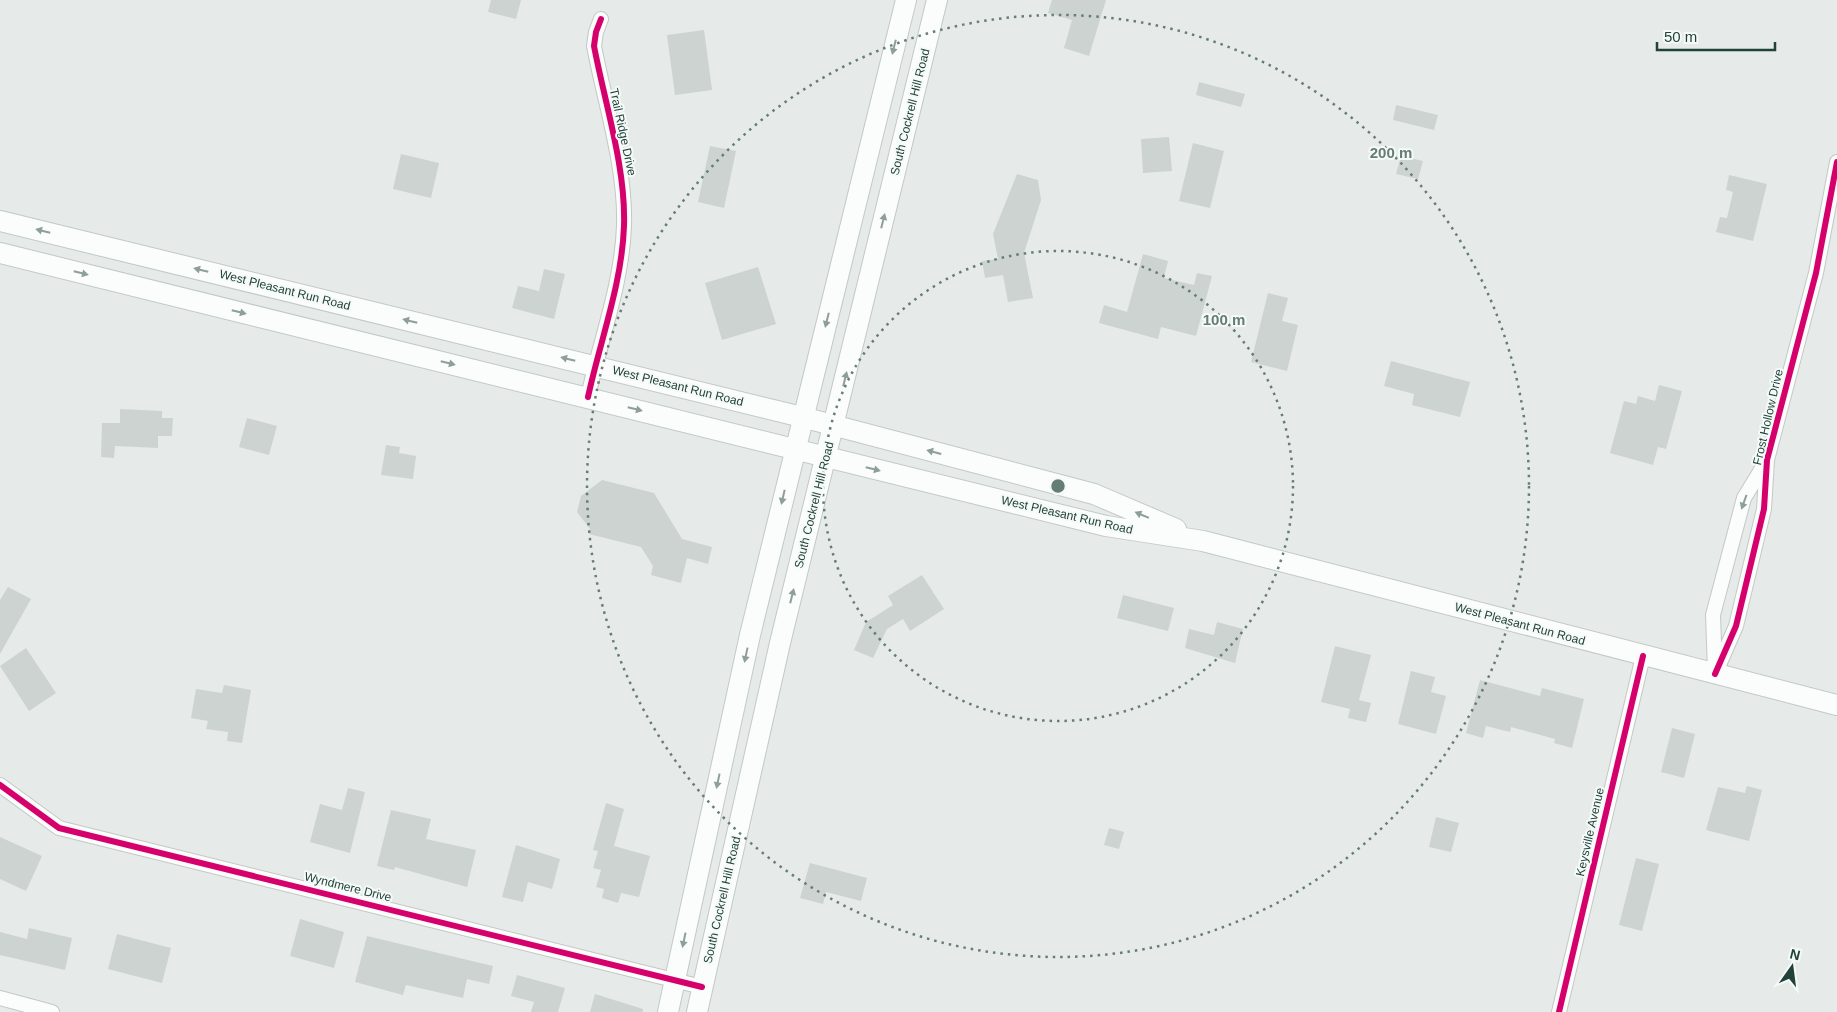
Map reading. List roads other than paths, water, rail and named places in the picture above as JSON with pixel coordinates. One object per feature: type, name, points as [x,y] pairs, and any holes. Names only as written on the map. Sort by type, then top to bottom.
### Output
[{"type":"main road","points":[[668,1012],[750,635],[802,417],[906,0]]},
{"type":"main road","name":"South Cockrell Hill Road","points":[[697,1012],[780,644],[937,0]]},
{"type":"main road","name":"West Pleasant Run Road","points":[[0,221],[595,365],[1094,494],[1203,541]]},
{"type":"main road","name":"West Pleasant Run Road","points":[[0,253],[1106,526],[1203,541],[1837,705]]},
{"type":"street","name":"Trail Ridge Drive","points":[[588,397],[620,267],[624,226],[622,181],[594,46],[601,18]]},
{"type":"street","name":"Frost Hollow Drive","points":[[1715,674],[1736,626],[1764,509],[1767,460],[1816,273],[1837,162]]},
{"type":"street","name":"Frost Hollow Drive","points":[[1715,674],[1713,615],[1744,498],[1767,460]]},
{"type":"street","name":"Keysville Avenue","points":[[1559,1012],[1643,656]]},
{"type":"street","name":"Wyndmere Drive","points":[[0,786],[59,828],[332,894],[675,982],[702,987]]},
{"type":"street","points":[[0,998],[52,1012]]}]
